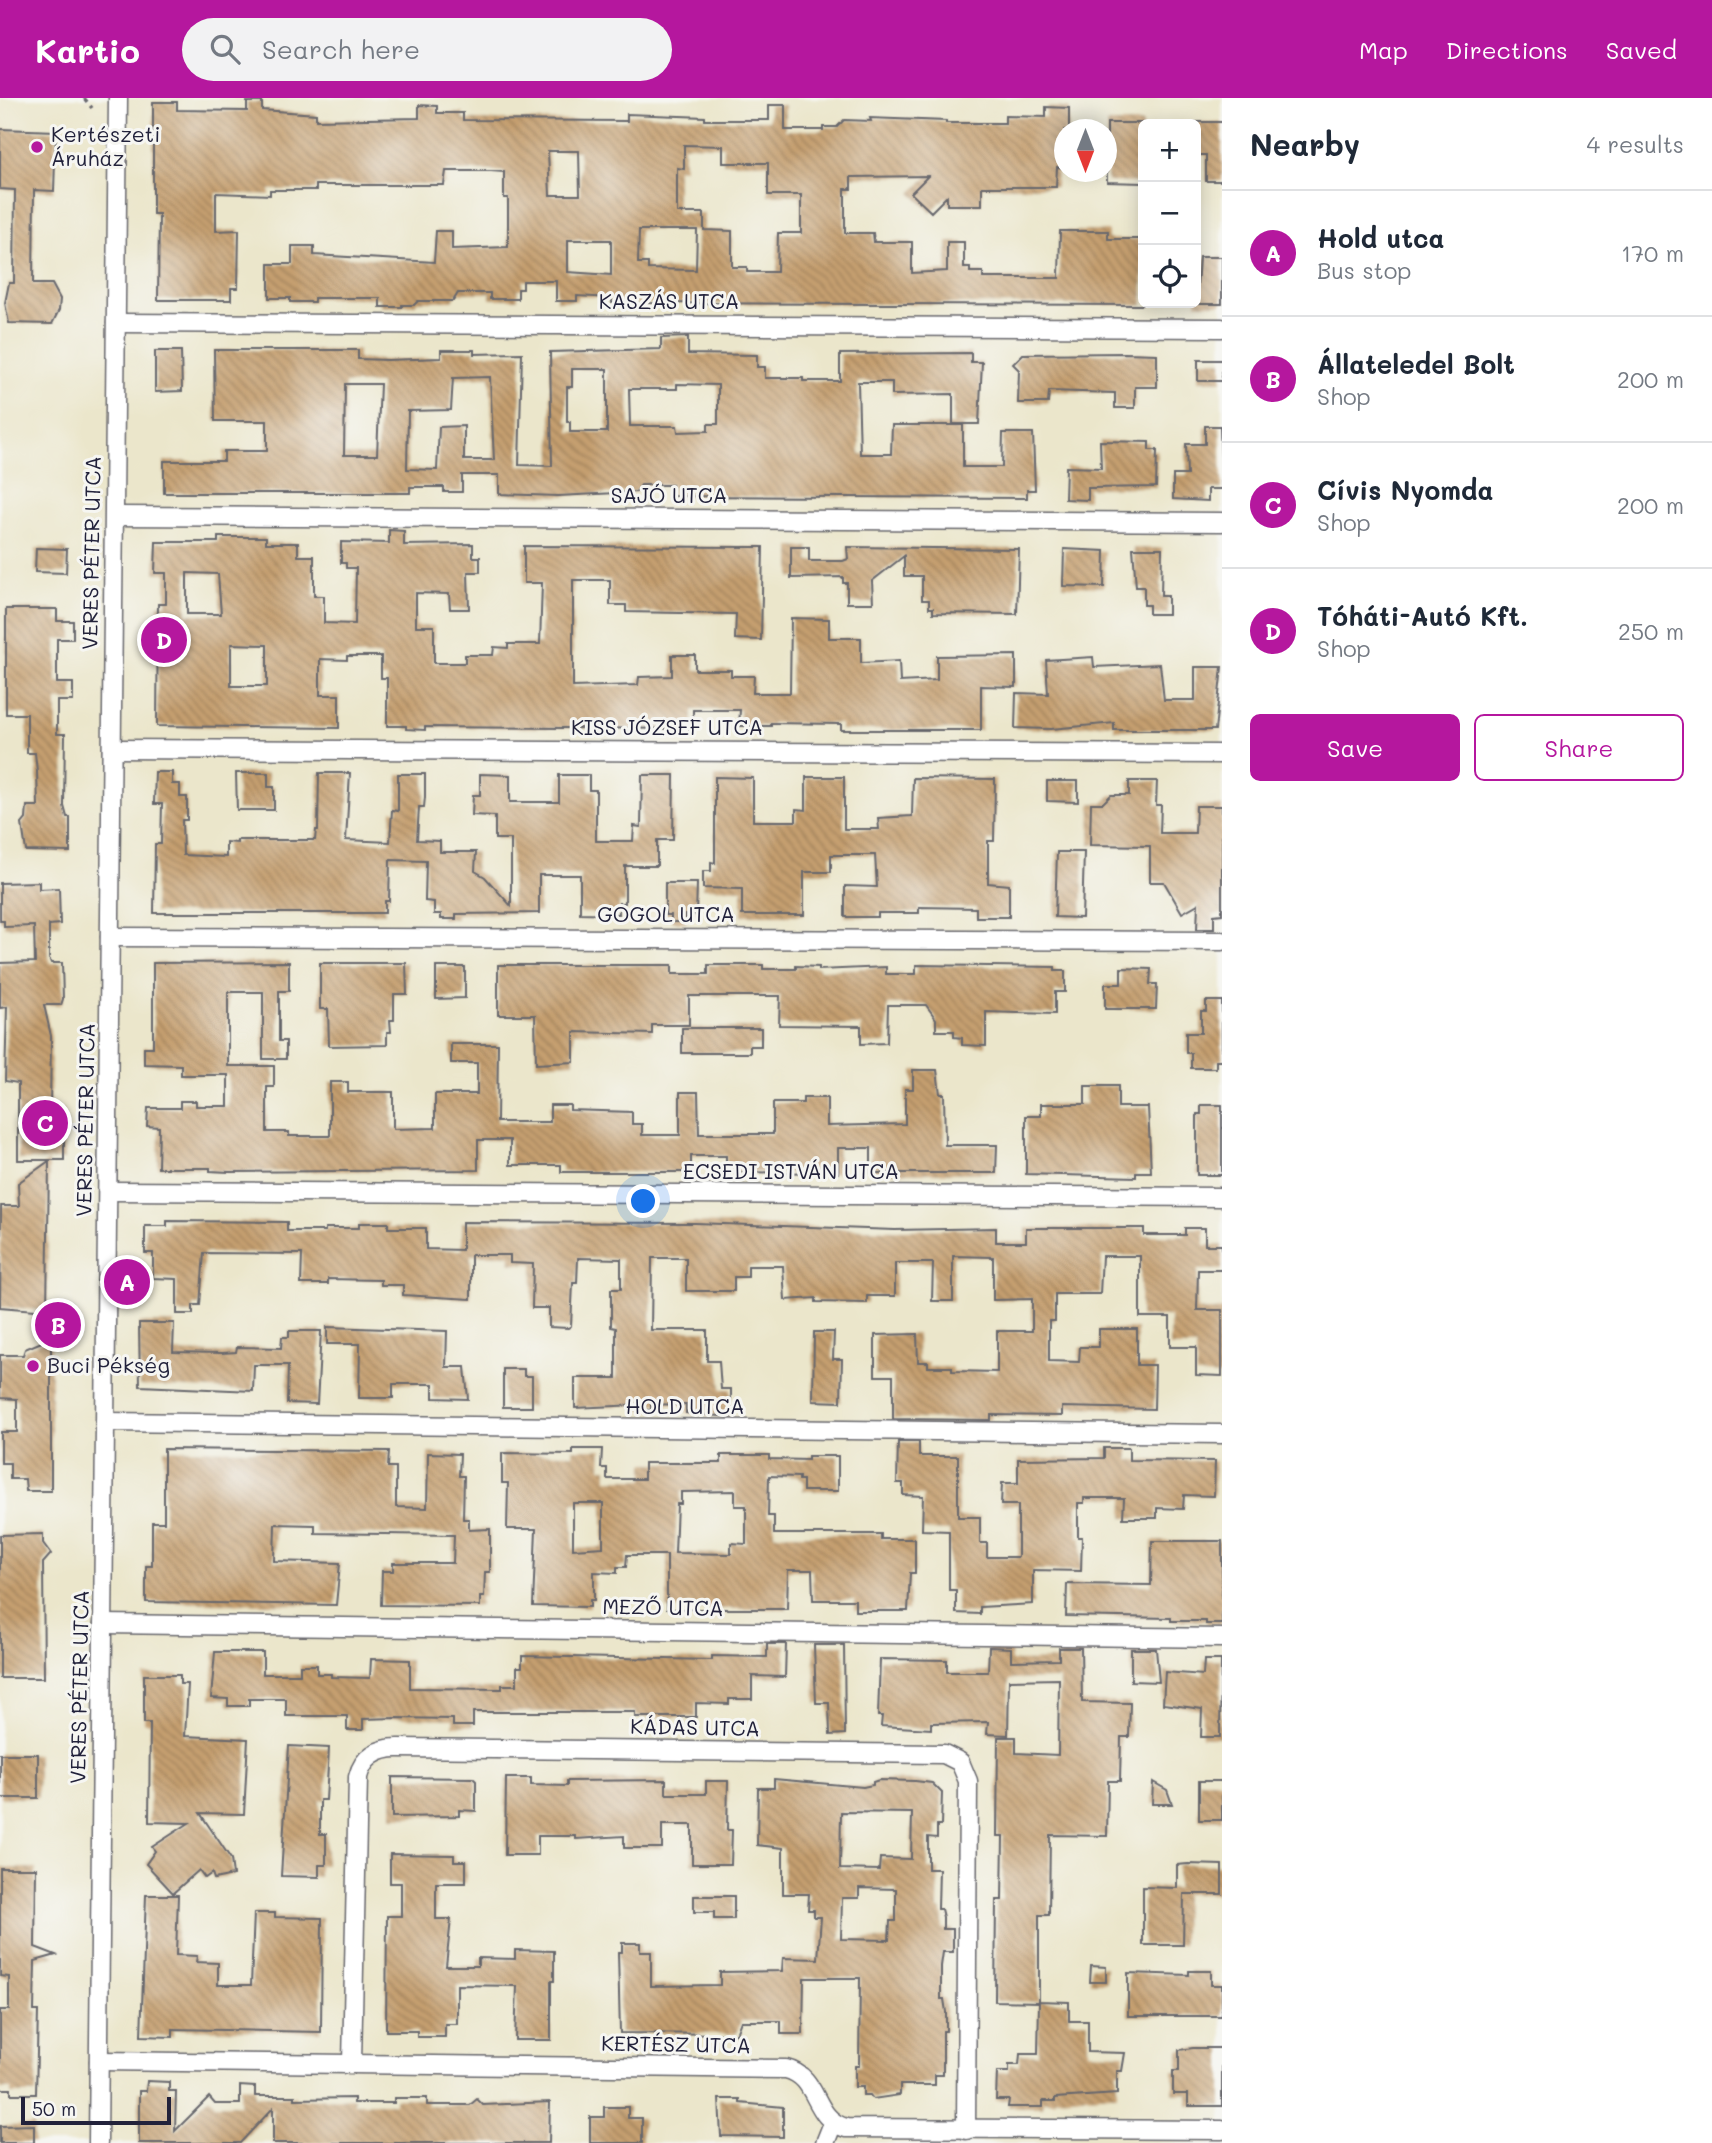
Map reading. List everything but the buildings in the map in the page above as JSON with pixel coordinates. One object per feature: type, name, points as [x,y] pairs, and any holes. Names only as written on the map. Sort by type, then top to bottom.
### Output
[{"type":"street","name":"VERES PÉTER UTCA","points":[[98,2143],[118,98]]},
{"type":"street","name":"KASZÁS UTCA","points":[[116,323],[1222,328]]},
{"type":"street","name":"SAJÓ UTCA","points":[[115,516],[1222,522]]},
{"type":"street","name":"KISS JÓZSEF UTCA","points":[[112,749],[1222,754]]},
{"type":"street","name":"GOGOL UTCA","points":[[110,937],[1222,941]]},
{"type":"street","name":"ECSEDI ISTVÁN UTCA","points":[[108,1191],[1222,1197]]},
{"type":"street","name":"HOLD UTCA","points":[[105,1422],[1222,1434]]},
{"type":"street","name":"MEZŐ UTCA","points":[[103,1623],[1222,1638]]},
{"type":"street","name":"KÁDAS UTCA","points":[[352,2063],[358,1777],[364,1762],[377,1751],[398,1748],[941,1754],[960,1762],[968,1781],[966,2130]]},
{"type":"street","name":"KERTÉSZ UTCA","points":[[99,2061],[786,2069],[806,2080],[821,2111],[833,2123]]},
{"type":"street","points":[[825,2143],[833,2123],[859,2129],[1222,2130]]},
{"type":"path","points":[[83,98],[92,108]]},
{"type":"place","name":"Kertészeti Áruház","points":[[37,147]]},
{"type":"place","name":"Tóháti-Autó Kft.","points":[[164,640]]},
{"type":"place","name":"Cívis Nyomda","points":[[45,1123]]},
{"type":"place","name":"Hold utca","points":[[127,1282]]},
{"type":"place","name":"Állateledel Bolt","points":[[58,1325]]},
{"type":"place","name":"Buci Pékség","points":[[33,1366]]}]
